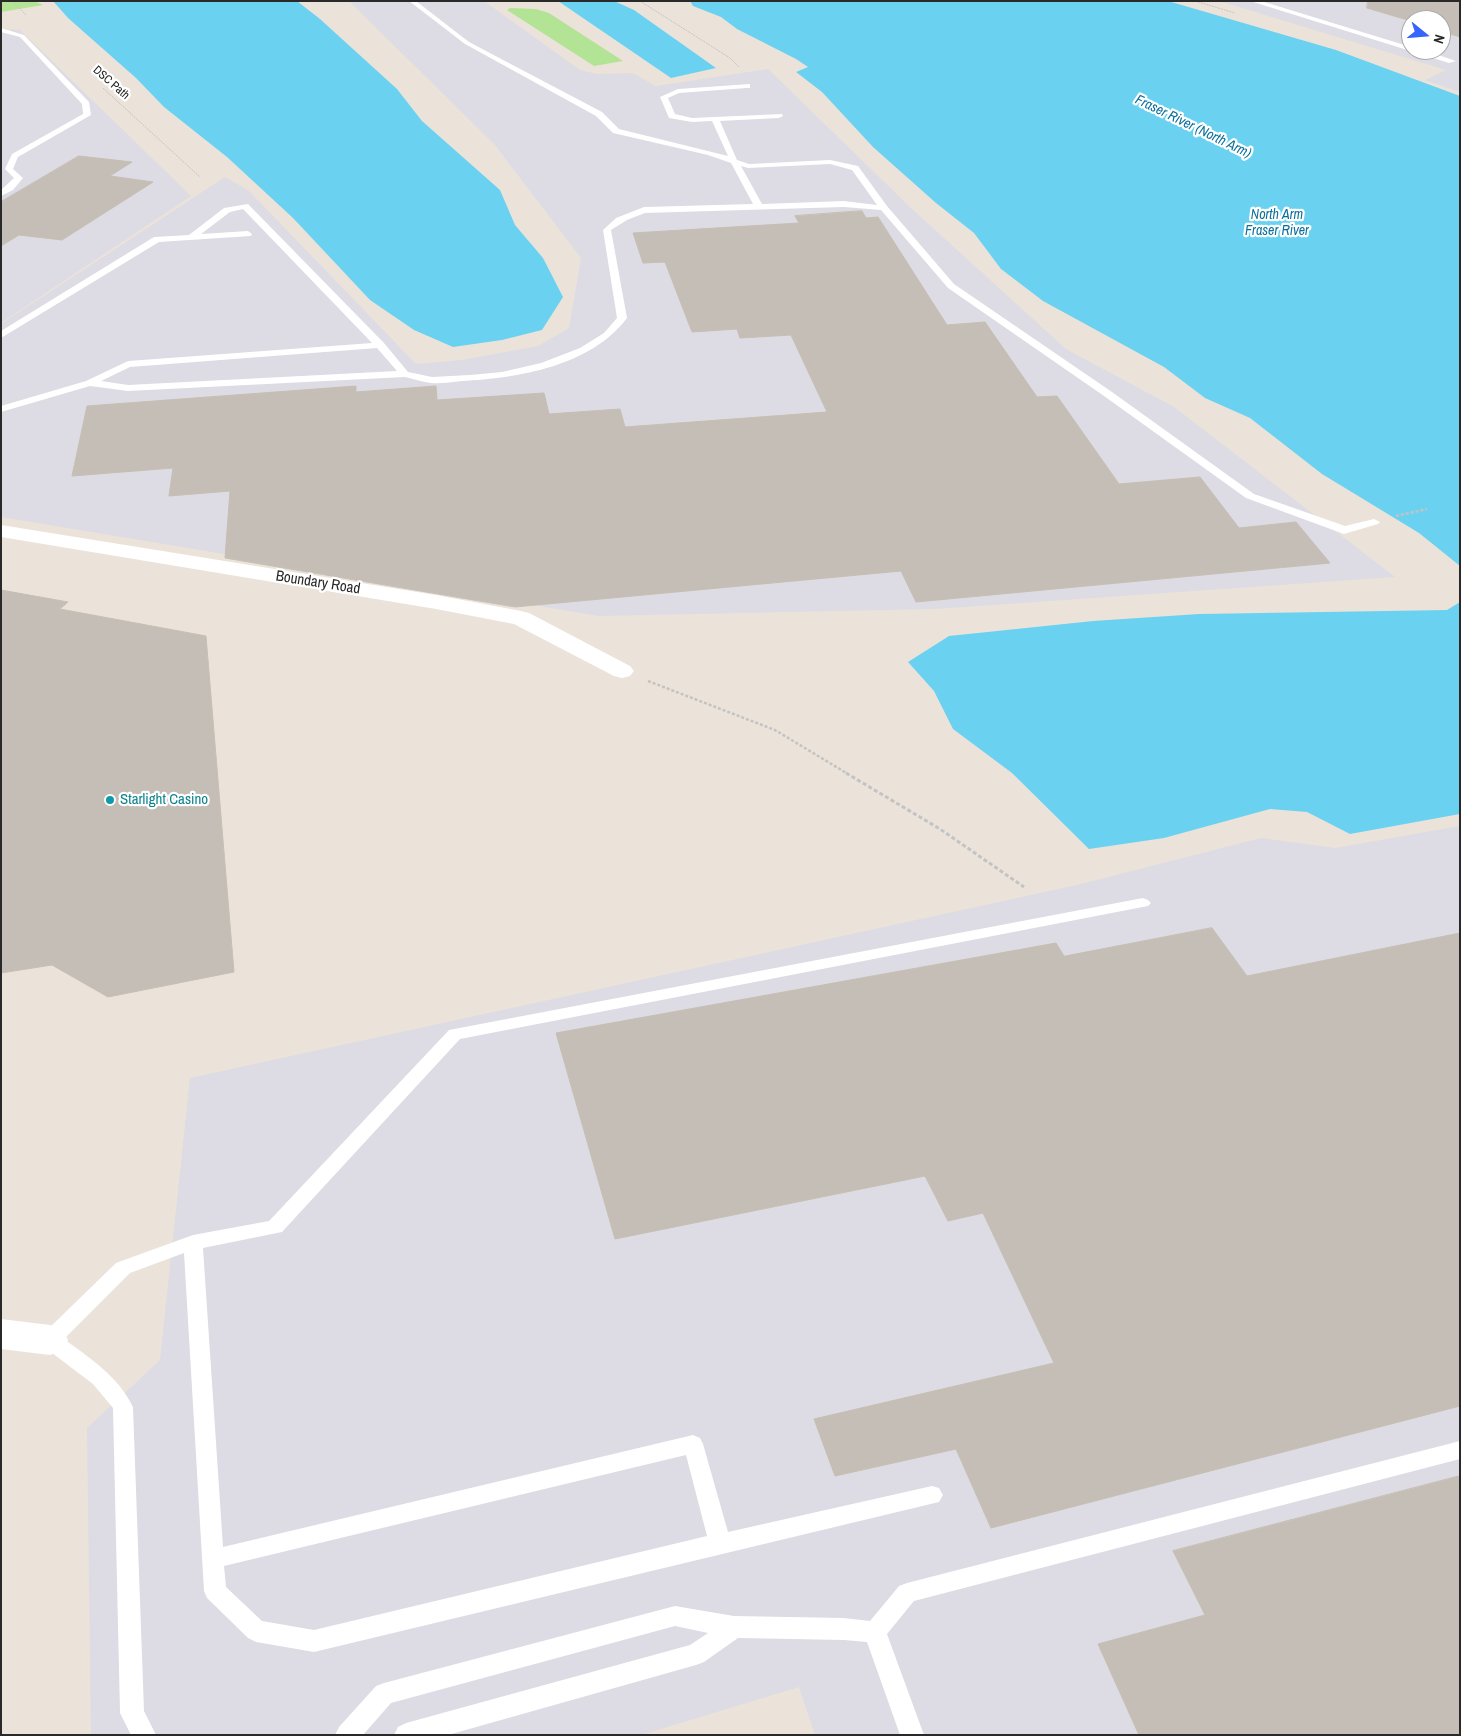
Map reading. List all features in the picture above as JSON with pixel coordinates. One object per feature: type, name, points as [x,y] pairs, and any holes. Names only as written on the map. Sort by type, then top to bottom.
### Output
[{"type":"street","name":"Boundary Road","points":[[1,531],[436,602],[521,618],[622,671]]},
{"type":"street","points":[[1,1334],[50,1340]]},
{"type":"lane","points":[[412,1],[467,43],[599,114],[616,131],[710,153],[748,166],[830,162],[855,168],[884,208],[951,286],[1108,394],[1250,496],[1344,530],[1374,522]]},
{"type":"lane","points":[[1253,1],[1401,46]]},
{"type":"lane","points":[[1,30],[22,36],[86,104],[87,115],[15,156],[10,169],[19,178]]},
{"type":"lane","points":[[747,86],[678,91],[664,97],[672,116],[692,120],[779,116]]},
{"type":"lane","points":[[716,119],[734,161],[759,207]]},
{"type":"lane","points":[[1,180],[19,178]]},
{"type":"lane","points":[[1,194],[19,178]]},
{"type":"lane","points":[[90,383],[128,388],[405,374],[432,380],[502,374],[544,365],[584,350],[607,335],[622,318],[606,230],[615,221],[644,210],[844,204],[884,208]]},
{"type":"lane","points":[[191,237],[227,210],[245,206],[380,345],[405,374]]},
{"type":"lane","points":[[1,335],[157,239],[248,234]]},
{"type":"lane","points":[[1,409],[90,383],[128,364],[380,345]]},
{"type":"lane","points":[[144,1735],[132,1713],[123,1407],[115,1392],[105,1380],[50,1340],[123,1268],[193,1242],[275,1227],[455,1034],[1143,903]]},
{"type":"lane","points":[[193,1242],[215,1591],[256,1631],[314,1642],[720,1543],[932,1494]]},
{"type":"lane","points":[[213,1559],[693,1444],[720,1543]]},
{"type":"lane","points":[[875,1632],[906,1593],[1460,1450]]},
{"type":"lane","points":[[347,1735],[384,1694],[395,1690],[676,1616],[734,1627],[844,1629],[875,1632]]},
{"type":"lane","points":[[406,1735],[696,1654],[734,1627]]},
{"type":"lane","points":[[875,1632],[912,1735]]},
{"type":"path","points":[[13,1],[30,20]]},
{"type":"path","points":[[640,1],[735,63],[740,68],[731,87]]},
{"type":"path","name":"DSC Path","points":[[102,86],[200,177]]},
{"type":"path","points":[[1374,522],[1427,509]]},
{"type":"path","points":[[622,671],[775,730],[940,830],[1024,886]]},
{"type":"shaded area","points":[[349,1],[484,1],[580,70],[597,74],[633,73],[656,86],[768,69],[911,208],[1066,349],[1174,407],[1395,577],[935,609],[599,616],[1,517],[1,324],[225,177],[248,190],[416,364],[462,360],[538,346],[569,328],[581,258],[495,145]]},
{"type":"shaded area","points":[[1219,1],[1460,1],[1460,92],[1425,80],[1446,70],[1413,60],[1451,60],[1451,10],[1401,10],[1401,56]]},
{"type":"shaded area","points":[[1,29],[20,30],[191,196],[1,323]]},
{"type":"shaded area","points":[[1460,826],[1460,1735],[815,1735],[799,1687],[641,1735],[91,1735],[87,1428],[160,1360],[190,1078],[1077,885],[1261,838],[1335,848]]},
{"type":"green space","points":[[1,1],[34,1],[43,5],[1,12]]},
{"type":"green space","points":[[510,8],[536,9],[549,13],[623,61],[594,66],[507,10]]},
{"type":"water","points":[[53,1],[297,1],[320,19],[397,89],[422,121],[500,190],[515,225],[543,258],[563,297],[542,330],[502,340],[453,347],[414,330],[370,300],[293,218],[227,157],[164,107],[136,78],[68,18]]},
{"type":"water","points":[[558,1],[614,1],[634,10],[716,68],[671,78]]},
{"type":"water","name":"North Arm Fraser River","points":[[690,1],[1168,1],[1336,50],[1460,96],[1460,566],[1419,533],[1322,474],[1250,418],[1205,398],[1164,367],[1043,301],[1001,269],[974,233],[936,203],[873,147],[822,92],[796,72],[808,67],[737,29],[721,17],[693,6]]},
{"type":"water","points":[[1460,602],[1460,814],[1350,834],[1307,812],[1270,809],[1164,838],[1089,849],[1012,773],[953,729],[934,691],[908,662],[949,636],[1093,621],[1199,614],[1447,610]]},
{"type":"building","points":[[1368,1],[1460,1],[1460,37],[1451,34],[1451,10],[1401,10],[1401,18],[1367,8]]},
{"type":"building","points":[[79,156],[132,162],[110,176],[153,182],[62,240],[19,235],[1,246],[1,202]]},
{"type":"building","points":[[862,211],[866,218],[878,217],[947,325],[985,322],[1037,397],[1057,396],[1119,484],[1200,477],[1239,528],[1296,522],[1330,563],[916,602],[901,571],[515,607],[225,558],[230,491],[169,496],[173,468],[72,476],[87,406],[356,386],[356,392],[436,386],[437,400],[544,393],[549,414],[620,409],[625,427],[827,412],[791,335],[740,338],[737,329],[692,332],[665,262],[643,263],[633,233],[799,223],[795,216]]},
{"type":"building","name":"Starlight Casino","points":[[1,590],[68,602],[60,609],[206,636],[234,972],[108,997],[52,965],[1,973]]},
{"type":"building","points":[[1212,928],[1247,976],[1460,933],[1460,1406],[991,1528],[956,1449],[835,1476],[814,1419],[1054,1363],[983,1213],[948,1221],[925,1176],[615,1239],[556,1033],[1056,943],[1064,956]]},
{"type":"building","points":[[1460,1476],[1460,1735],[1139,1735],[1098,1644],[1205,1615],[1173,1551]]},
{"type":"place","name":"Starlight Casino","points":[[110,800]]},
{"type":"water label","name":"Fraser River (North Arm)","points":[[1193,127]]}]
